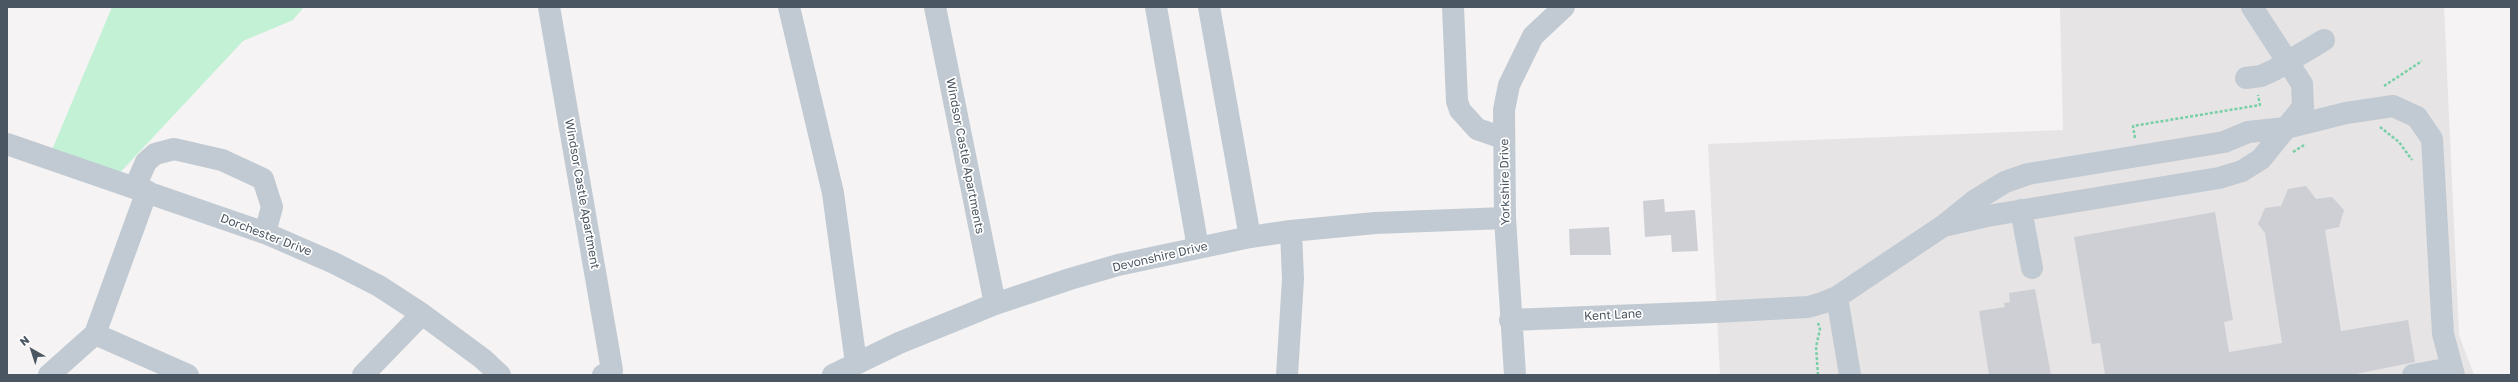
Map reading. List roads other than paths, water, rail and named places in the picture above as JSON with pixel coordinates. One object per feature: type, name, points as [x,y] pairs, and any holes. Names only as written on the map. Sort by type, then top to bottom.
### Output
[{"type":"street","name":"Windsor Castle Apartment","points":[[549,7],[612,370],[603,375]]},
{"type":"street","points":[[789,7],[833,193],[856,363]]},
{"type":"street","name":"Windsor Castle Apartments","points":[[935,7],[995,304]]},
{"type":"street","points":[[1156,7],[1198,248]]},
{"type":"street","points":[[1209,7],[1250,237]]},
{"type":"street","points":[[1452,7],[1457,101],[1460,110],[1477,129],[1503,138]]},
{"type":"street","name":"Yorkshire Drive","points":[[1515,375],[1510,320],[1505,218],[1503,138],[1504,110],[1508,91],[1520,60],[1533,36],[1564,7]]},
{"type":"street","points":[[1943,226],[2020,210],[2219,178],[2242,171],[2261,159],[2303,107],[2302,84],[2252,7]]},
{"type":"street","points":[[2252,83],[2261,76],[2288,63],[2324,40]]},
{"type":"street","name":"Kent Lane","points":[[1510,320],[1808,307],[1837,297],[1943,226],[1974,201],[2005,182],[2028,174],[2224,142],[2248,132],[2286,128],[2370,108],[2393,106],[2417,117],[2432,139],[2443,334],[2453,371]]},
{"type":"street","name":"Dorchester Drive","points":[[7,144],[265,233],[334,263],[378,286],[422,314],[483,359],[500,375]]},
{"type":"street","points":[[49,375],[95,334],[141,189],[146,162],[155,154],[174,149],[222,160],[264,179],[272,207],[265,233]]},
{"type":"street","points":[[2020,210],[2032,268]]},
{"type":"street","name":"Devonshire Drive","points":[[833,375],[856,363],[995,304],[1077,277],[1198,248],[1250,237],[1290,231],[1375,223],[1505,218]]},
{"type":"street","points":[[1287,375],[1293,279],[1290,231]]},
{"type":"street","points":[[1837,297],[1850,375]]},
{"type":"street","points":[[363,375],[422,314]]},
{"type":"street","points":[[95,334],[188,375]]},
{"type":"street","points":[[2413,375],[2453,371]]}]
